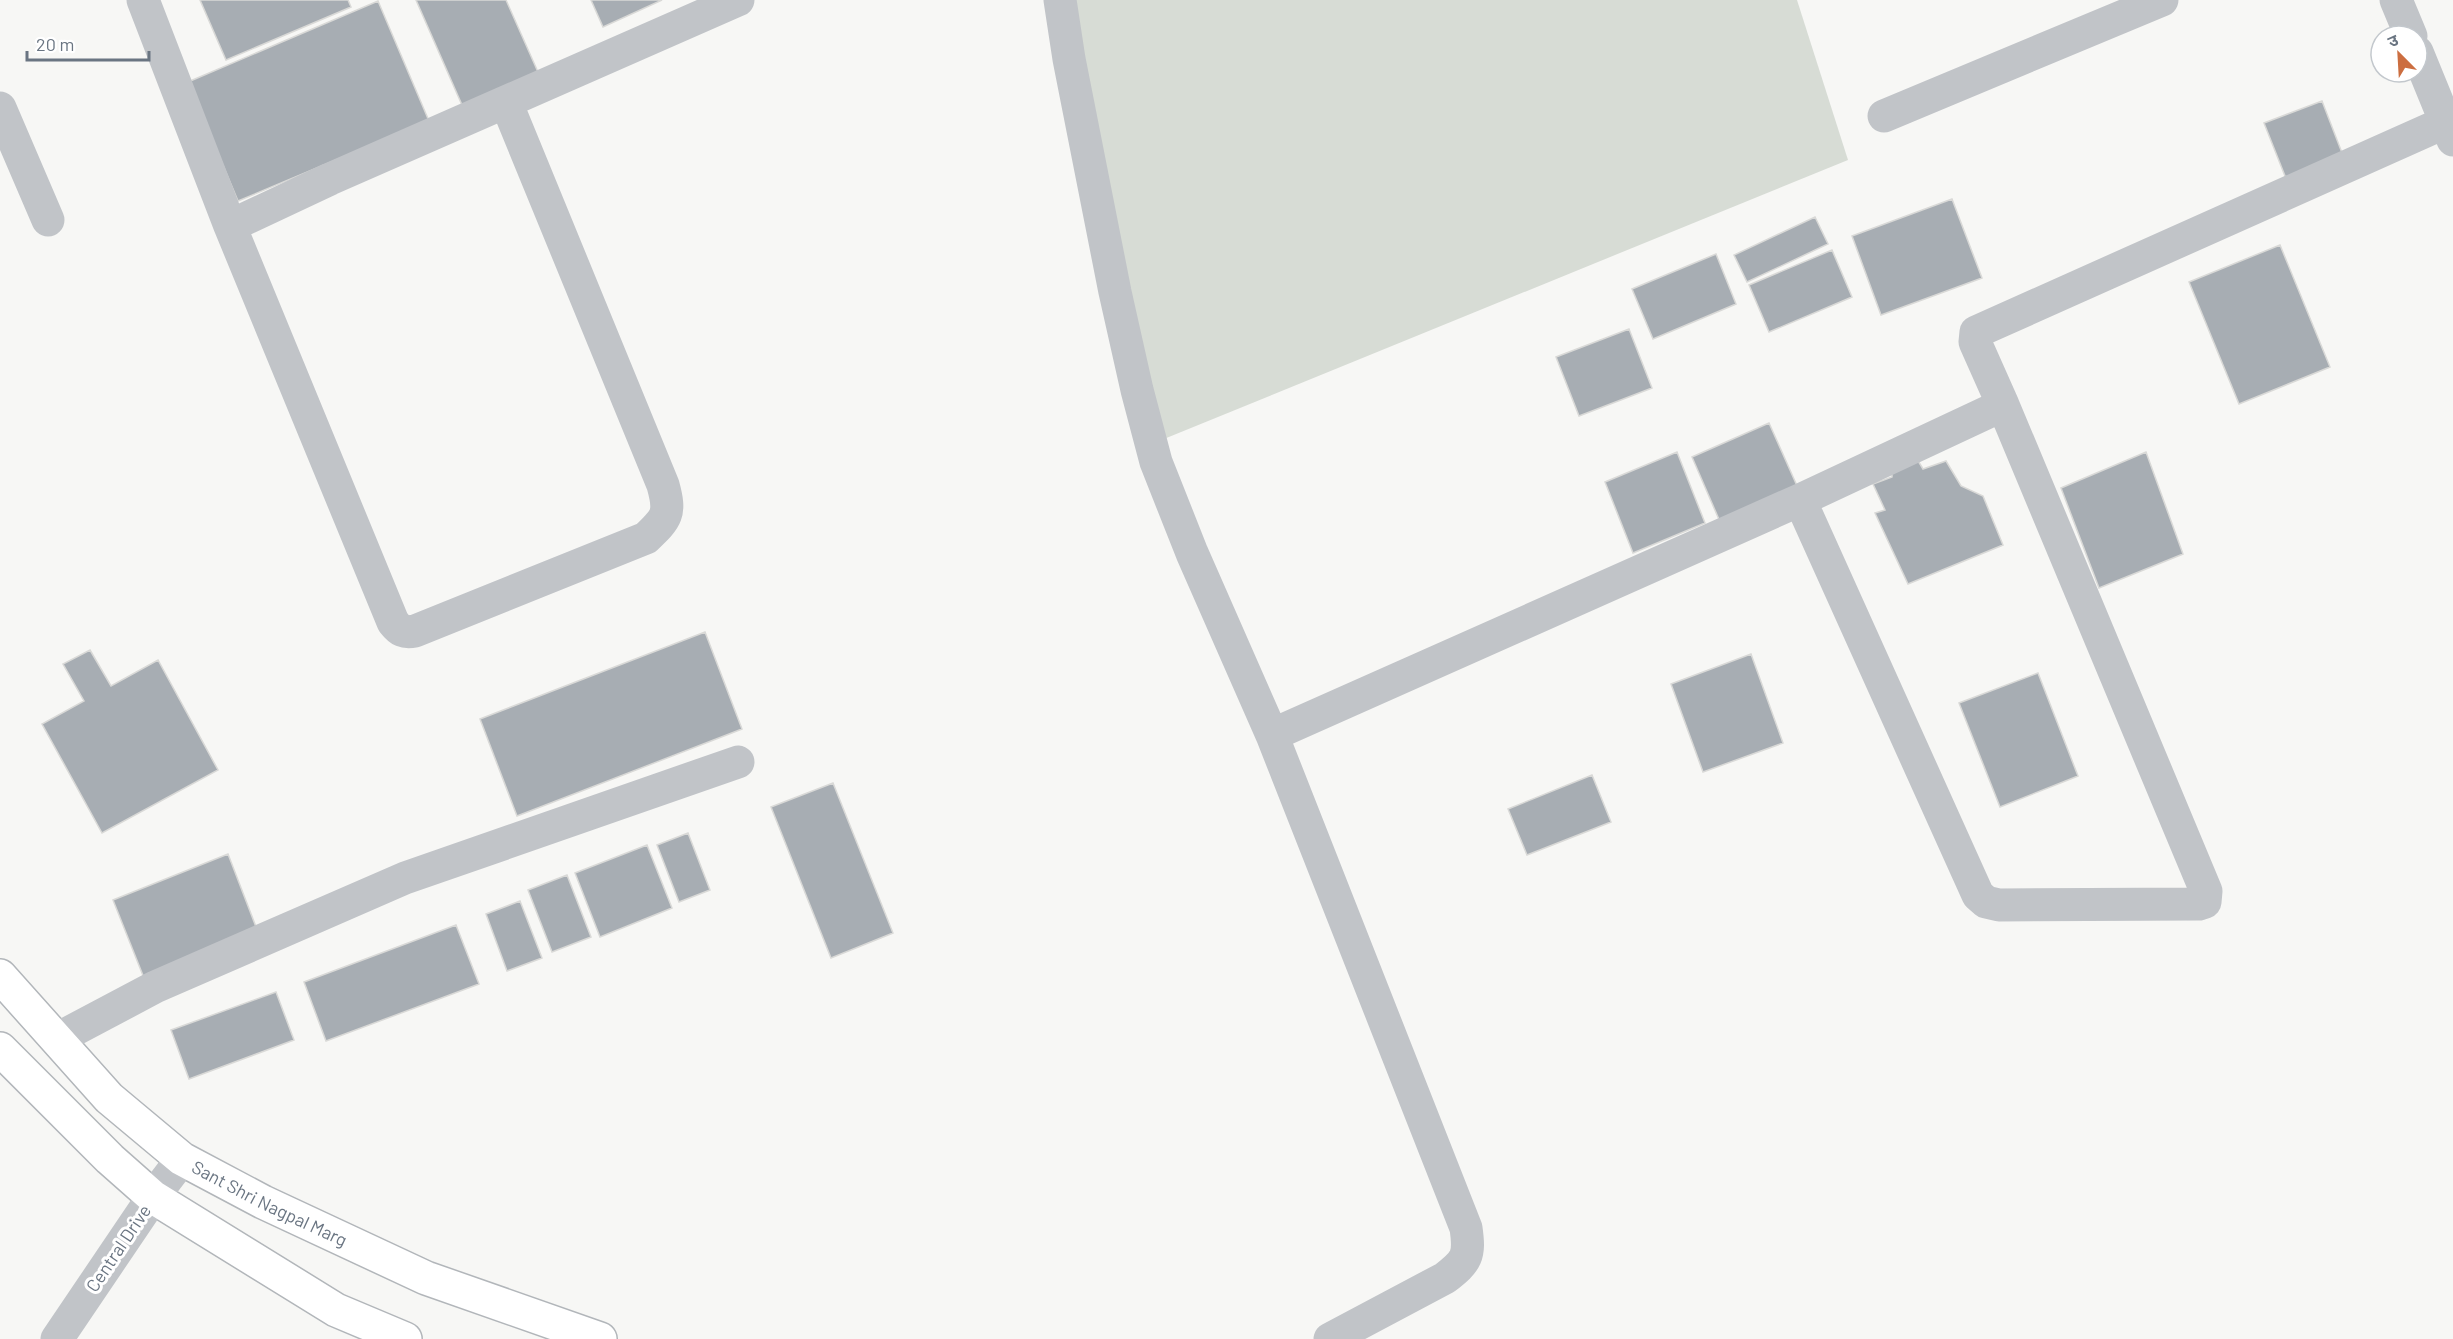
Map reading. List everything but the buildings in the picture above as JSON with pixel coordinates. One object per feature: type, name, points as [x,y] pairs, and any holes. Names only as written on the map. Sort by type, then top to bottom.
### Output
[{"type":"main road","name":"Sant Shri Nagpal Marg","points":[[0,976],[109,1098],[182,1159],[263,1202],[426,1278],[600,1339]]},
{"type":"main road","points":[[0,1049],[110,1159],[153,1197],[336,1310],[405,1339]]},
{"type":"street","points":[[143,0],[230,226],[393,622],[405,632],[415,631],[646,538],[661,524],[668,506],[663,485],[506,102]]},
{"type":"street","points":[[230,226],[330,179],[738,0]]},
{"type":"street","points":[[1060,0],[1069,59],[1115,292],[1156,462],[1192,553],[1272,735],[1466,1228],[1469,1249],[1461,1266],[1445,1278],[1330,1339]]},
{"type":"street","points":[[1884,116],[2162,0]]},
{"type":"street","points":[[2396,0],[2406,24]]},
{"type":"street","points":[[1800,500],[1978,895],[1986,902],[1999,905],[2199,904],[2205,902],[2206,891],[1975,342],[1976,332],[2449,131],[2429,82]]},
{"type":"street","points":[[0,108],[48,220]]},
{"type":"street","points":[[1272,735],[1800,500],[2003,405]]},
{"type":"street","points":[[57,1039],[155,987],[405,878],[738,762]]},
{"type":"street","name":"Central Drive","points":[[57,1339],[153,1197],[182,1159]]},
{"type":"shaded area","points":[[1073,0],[1797,0],[1848,160],[1159,441]]}]
